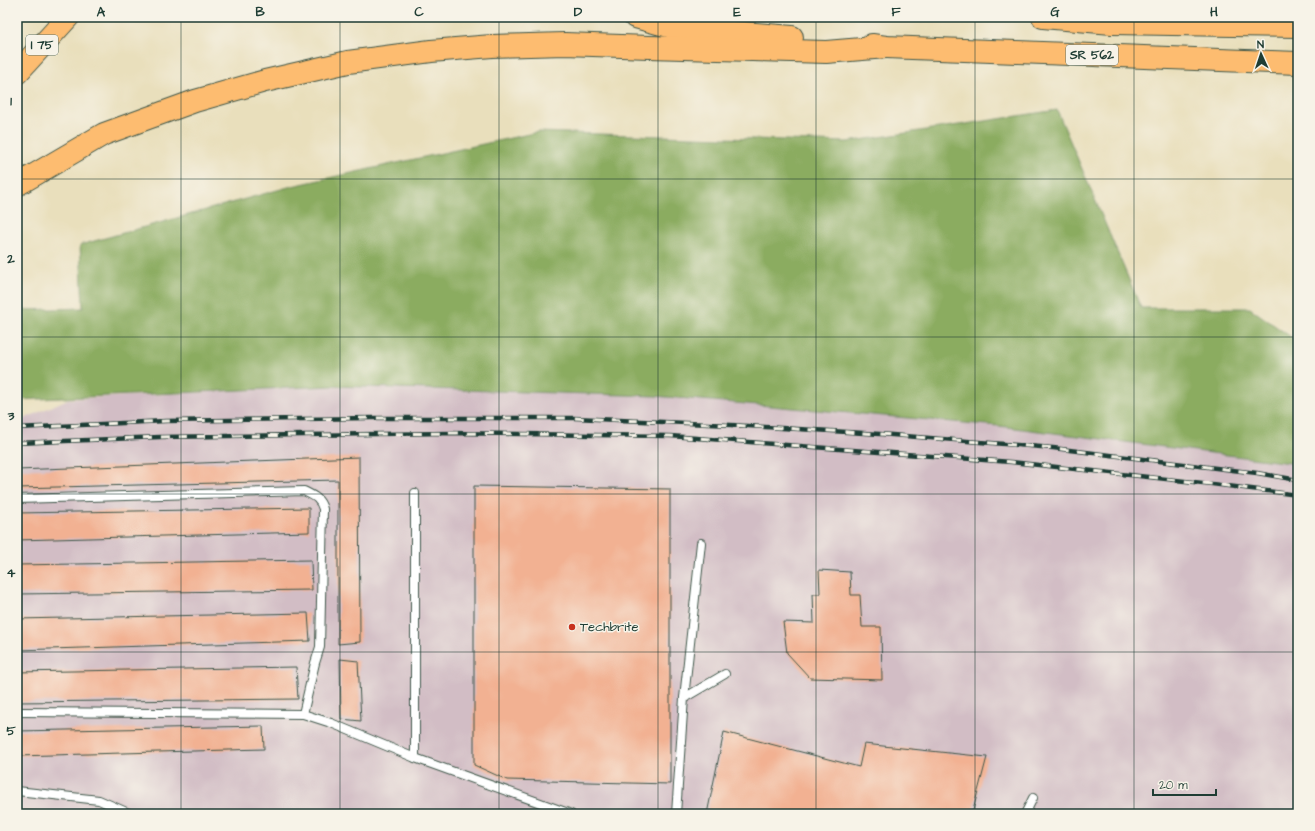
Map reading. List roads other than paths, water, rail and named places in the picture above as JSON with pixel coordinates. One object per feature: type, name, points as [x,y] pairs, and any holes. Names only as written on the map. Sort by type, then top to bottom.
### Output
[{"type":"highway","name":"I 75","points":[[17,73],[68,17]]},
{"type":"highway","points":[[635,17],[672,27],[793,37],[827,38],[886,47]]},
{"type":"highway","points":[[1043,17],[1112,23],[1198,25],[1268,24]]},
{"type":"highway","points":[[1200,17],[1298,26]]},
{"type":"highway","points":[[17,185],[104,134],[195,101],[265,80],[348,62],[432,51],[492,46],[557,44],[826,52],[886,47]]},
{"type":"highway","name":"SR 562","points":[[886,47],[1298,63]]},
{"type":"lane","points":[[17,499],[304,491],[314,496],[320,501],[323,509],[320,646],[303,714]]},
{"type":"lane","points":[[415,493],[415,758]]},
{"type":"lane","points":[[676,814],[684,698],[701,543]]},
{"type":"lane","points":[[684,698],[725,674]]},
{"type":"lane","points":[[17,712],[303,714],[331,723],[415,758],[572,814]]},
{"type":"lane","points":[[17,791],[99,800],[132,814]]},
{"type":"lane","points":[[1025,814],[1033,798]]},
{"type":"railway","points":[[17,428],[166,421],[372,418],[574,418],[731,425],[880,434],[1053,448],[1257,473],[1298,480]]},
{"type":"railway","points":[[17,443],[160,437],[451,433],[670,436],[1011,462],[1298,495]]},
{"type":"place","name":"Techbrite","points":[[572,627]]}]
